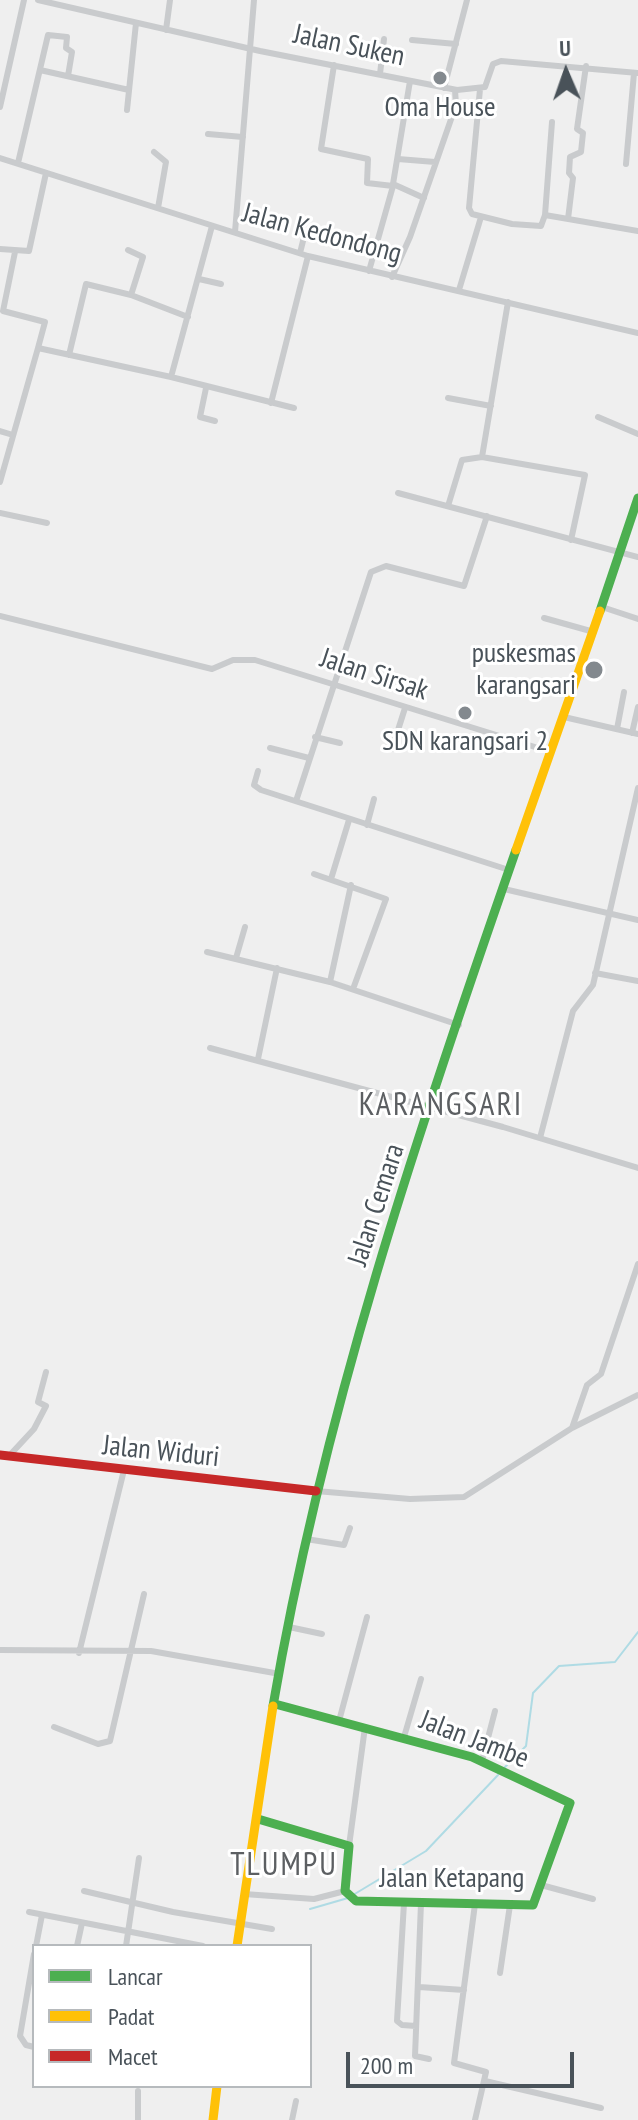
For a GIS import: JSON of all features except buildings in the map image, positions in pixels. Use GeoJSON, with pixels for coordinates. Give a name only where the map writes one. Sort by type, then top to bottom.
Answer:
{"type":"FeatureCollection","features":[{"type":"Feature","properties":{"kind":"main road","name":"Jalan Cemara"},"geometry":{"type":"LineString","coordinates":[[237,1944],[289,1627],[316,1491],[347,1374],[509,870],[638,498]]}},
{"type":"Feature","properties":{"kind":"main road","name":"Jalan Widuri"},"geometry":{"type":"LineString","coordinates":[[5,1456],[316,1491]]}},
{"type":"Feature","properties":{"kind":"main road","name":"Jalan Jambe"},"geometry":{"type":"LineString","coordinates":[[275,1704],[365,1726],[482,1761],[570,1803],[541,1885]]}},
{"type":"Feature","properties":{"kind":"main road","name":"Jalan Ketapang"},"geometry":{"type":"LineString","coordinates":[[258,1819],[349,1846],[347,1894],[404,1903],[533,1905],[541,1885]]}},
{"type":"Feature","properties":{"kind":"main road"},"geometry":{"type":"LineString","coordinates":[[213,2120],[217,2088]]}},
{"type":"Feature","properties":{"kind":"street"},"geometry":{"type":"LineString","coordinates":[[0,107],[24,0]]}},
{"type":"Feature","properties":{"kind":"street","name":"Jalan Suken"},"geometry":{"type":"LineString","coordinates":[[38,0],[444,88],[480,89]]}},
{"type":"Feature","properties":{"kind":"street"},"geometry":{"type":"LineString","coordinates":[[166,30],[170,0]]}},
{"type":"Feature","properties":{"kind":"street"},"geometry":{"type":"LineString","coordinates":[[235,232],[254,0]]}},
{"type":"Feature","properties":{"kind":"street"},"geometry":{"type":"LineString","coordinates":[[444,88],[467,0]]}},
{"type":"Feature","properties":{"kind":"street"},"geometry":{"type":"LineString","coordinates":[[127,110],[136,23]]}},
{"type":"Feature","properties":{"kind":"street"},"geometry":{"type":"LineString","coordinates":[[18,163],[48,35],[65,36],[66,48],[72,52],[68,76]]}},
{"type":"Feature","properties":{"kind":"street"},"geometry":{"type":"LineString","coordinates":[[380,74],[384,39]]}},
{"type":"Feature","properties":{"kind":"street"},"geometry":{"type":"LineString","coordinates":[[412,40],[456,44]]}},
{"type":"Feature","properties":{"kind":"street"},"geometry":{"type":"LineString","coordinates":[[552,122],[542,224],[536,227],[472,214],[469,208],[480,89],[487,84],[490,68],[498,61],[586,66],[636,73],[626,164]]}},
{"type":"Feature","properties":{"kind":"street"},"geometry":{"type":"LineString","coordinates":[[334,65],[321,149],[368,159],[367,183],[393,186],[424,198]]}},
{"type":"Feature","properties":{"kind":"street"},"geometry":{"type":"LineString","coordinates":[[568,219],[573,178],[569,173],[570,157],[581,154],[583,133],[577,129],[586,66]]}},
{"type":"Feature","properties":{"kind":"street"},"geometry":{"type":"LineString","coordinates":[[40,70],[129,90]]}},
{"type":"Feature","properties":{"kind":"street"},"geometry":{"type":"LineString","coordinates":[[369,271],[393,186],[410,81]]}},
{"type":"Feature","properties":{"kind":"street"},"geometry":{"type":"LineString","coordinates":[[395,278],[459,90]]}},
{"type":"Feature","properties":{"kind":"street"},"geometry":{"type":"LineString","coordinates":[[208,134],[243,137]]}},
{"type":"Feature","properties":{"kind":"street"},"geometry":{"type":"LineString","coordinates":[[154,152],[166,162],[158,208]]}},
{"type":"Feature","properties":{"kind":"street","name":"Jalan Kedondong"},"geometry":{"type":"LineString","coordinates":[[0,158],[308,256],[638,333]]}},
{"type":"Feature","properties":{"kind":"street"},"geometry":{"type":"LineString","coordinates":[[398,159],[435,162]]}},
{"type":"Feature","properties":{"kind":"street"},"geometry":{"type":"LineString","coordinates":[[0,249],[29,251],[46,173]]}},
{"type":"Feature","properties":{"kind":"street"},"geometry":{"type":"LineString","coordinates":[[545,215],[638,231]]}},
{"type":"Feature","properties":{"kind":"street"},"geometry":{"type":"LineString","coordinates":[[459,290],[481,217]]}},
{"type":"Feature","properties":{"kind":"street"},"geometry":{"type":"LineString","coordinates":[[171,377],[212,226]]}},
{"type":"Feature","properties":{"kind":"street"},"geometry":{"type":"LineString","coordinates":[[300,253],[305,233]]}},
{"type":"Feature","properties":{"kind":"street"},"geometry":{"type":"LineString","coordinates":[[128,250],[143,257],[131,295]]}},
{"type":"Feature","properties":{"kind":"street"},"geometry":{"type":"LineString","coordinates":[[0,482],[45,322],[3,311],[15,252]]}},
{"type":"Feature","properties":{"kind":"street"},"geometry":{"type":"LineString","coordinates":[[271,403],[308,256]]}},
{"type":"Feature","properties":{"kind":"street"},"geometry":{"type":"LineString","coordinates":[[199,279],[221,284]]}},
{"type":"Feature","properties":{"kind":"street"},"geometry":{"type":"LineString","coordinates":[[69,355],[86,284],[131,295],[188,317]]}},
{"type":"Feature","properties":{"kind":"street"},"geometry":{"type":"LineString","coordinates":[[482,457],[508,302]]}},
{"type":"Feature","properties":{"kind":"street"},"geometry":{"type":"LineString","coordinates":[[38,348],[294,408]]}},
{"type":"Feature","properties":{"kind":"street"},"geometry":{"type":"LineString","coordinates":[[206,388],[200,417],[215,421]]}},
{"type":"Feature","properties":{"kind":"street"},"geometry":{"type":"LineString","coordinates":[[448,398],[491,406]]}},
{"type":"Feature","properties":{"kind":"street"},"geometry":{"type":"LineString","coordinates":[[598,417],[638,434]]}},
{"type":"Feature","properties":{"kind":"street"},"geometry":{"type":"LineString","coordinates":[[0,431],[13,435]]}},
{"type":"Feature","properties":{"kind":"street"},"geometry":{"type":"LineString","coordinates":[[448,506],[462,460],[482,457],[585,475],[571,540]]}},
{"type":"Feature","properties":{"kind":"street"},"geometry":{"type":"LineString","coordinates":[[398,493],[638,557]]}},
{"type":"Feature","properties":{"kind":"street"},"geometry":{"type":"LineString","coordinates":[[0,513],[47,523]]}},
{"type":"Feature","properties":{"kind":"street"},"geometry":{"type":"LineString","coordinates":[[296,801],[371,572],[386,566],[461,587],[466,585],[487,516]]}},
{"type":"Feature","properties":{"kind":"street"},"geometry":{"type":"LineString","coordinates":[[602,607],[638,619]]}},
{"type":"Feature","properties":{"kind":"street","name":"Jalan Sirsak"},"geometry":{"type":"LineString","coordinates":[[0,616],[212,669],[240,659],[276,666],[551,752]]}},
{"type":"Feature","properties":{"kind":"street"},"geometry":{"type":"LineString","coordinates":[[544,618],[594,632]]}},
{"type":"Feature","properties":{"kind":"street"},"geometry":{"type":"LineString","coordinates":[[617,729],[624,692]]}},
{"type":"Feature","properties":{"kind":"street"},"geometry":{"type":"LineString","coordinates":[[564,717],[635,733],[638,707]]}},
{"type":"Feature","properties":{"kind":"street"},"geometry":{"type":"LineString","coordinates":[[392,749],[405,708]]}},
{"type":"Feature","properties":{"kind":"street"},"geometry":{"type":"LineString","coordinates":[[315,737],[340,743]]}},
{"type":"Feature","properties":{"kind":"street"},"geometry":{"type":"LineString","coordinates":[[270,748],[309,758]]}},
{"type":"Feature","properties":{"kind":"street"},"geometry":{"type":"LineString","coordinates":[[258,771],[256,788],[509,870]]}},
{"type":"Feature","properties":{"kind":"street"},"geometry":{"type":"LineString","coordinates":[[540,1138],[573,1011],[592,987],[638,788]]}},
{"type":"Feature","properties":{"kind":"street"},"geometry":{"type":"LineString","coordinates":[[367,825],[374,799]]}},
{"type":"Feature","properties":{"kind":"street"},"geometry":{"type":"LineString","coordinates":[[331,879],[349,820]]}},
{"type":"Feature","properties":{"kind":"street"},"geometry":{"type":"LineString","coordinates":[[314,874],[383,895],[386,901],[353,989]]}},
{"type":"Feature","properties":{"kind":"street"},"geometry":{"type":"LineString","coordinates":[[330,982],[351,885]]}},
{"type":"Feature","properties":{"kind":"street"},"geometry":{"type":"LineString","coordinates":[[504,889],[638,920]]}},
{"type":"Feature","properties":{"kind":"street"},"geometry":{"type":"LineString","coordinates":[[236,958],[245,927]]}},
{"type":"Feature","properties":{"kind":"street"},"geometry":{"type":"LineString","coordinates":[[207,952],[330,982],[459,1025]]}},
{"type":"Feature","properties":{"kind":"street"},"geometry":{"type":"LineString","coordinates":[[258,1059],[277,968]]}},
{"type":"Feature","properties":{"kind":"street"},"geometry":{"type":"LineString","coordinates":[[595,973],[638,981]]}},
{"type":"Feature","properties":{"kind":"street"},"geometry":{"type":"LineString","coordinates":[[210,1048],[540,1138],[638,1168]]}},
{"type":"Feature","properties":{"kind":"street"},"geometry":{"type":"LineString","coordinates":[[572,1428],[587,1385],[601,1374],[638,1264]]}},
{"type":"Feature","properties":{"kind":"street"},"geometry":{"type":"LineString","coordinates":[[5,1456],[34,1429],[46,1406],[38,1402],[46,1372]]}},
{"type":"Feature","properties":{"kind":"street"},"geometry":{"type":"LineString","coordinates":[[316,1491],[410,1499],[464,1497],[572,1428],[638,1395]]}},
{"type":"Feature","properties":{"kind":"street"},"geometry":{"type":"LineString","coordinates":[[79,1653],[124,1470]]}},
{"type":"Feature","properties":{"kind":"street"},"geometry":{"type":"LineString","coordinates":[[306,1539],[344,1545],[350,1528]]}},
{"type":"Feature","properties":{"kind":"street"},"geometry":{"type":"LineString","coordinates":[[54,1727],[98,1744],[110,1741],[144,1594]]}},
{"type":"Feature","properties":{"kind":"street"},"geometry":{"type":"LineString","coordinates":[[339,1721],[367,1617]]}},
{"type":"Feature","properties":{"kind":"street"},"geometry":{"type":"LineString","coordinates":[[289,1627],[322,1634]]}},
{"type":"Feature","properties":{"kind":"street"},"geometry":{"type":"LineString","coordinates":[[0,1650],[179,1654],[280,1674]]}},
{"type":"Feature","properties":{"kind":"street"},"geometry":{"type":"LineString","coordinates":[[404,1737],[421,1679]]}},
{"type":"Feature","properties":{"kind":"street"},"geometry":{"type":"LineString","coordinates":[[482,1761],[495,1711]]}},
{"type":"Feature","properties":{"kind":"street"},"geometry":{"type":"LineString","coordinates":[[349,1846],[365,1726]]}},
{"type":"Feature","properties":{"kind":"street"},"geometry":{"type":"LineString","coordinates":[[126,1944],[139,1858]]}},
{"type":"Feature","properties":{"kind":"street"},"geometry":{"type":"LineString","coordinates":[[541,1885],[593,1899]]}},
{"type":"Feature","properties":{"kind":"street"},"geometry":{"type":"LineString","coordinates":[[84,1891],[240,1925],[272,1929]]}},
{"type":"Feature","properties":{"kind":"street"},"geometry":{"type":"LineString","coordinates":[[244,1894],[314,1899],[347,1894]]}},
{"type":"Feature","properties":{"kind":"street"},"geometry":{"type":"LineString","coordinates":[[404,1903],[397,2021],[402,2025],[416,2026]]}},
{"type":"Feature","properties":{"kind":"street"},"geometry":{"type":"LineString","coordinates":[[421,1903],[415,2056],[429,2059]]}},
{"type":"Feature","properties":{"kind":"street"},"geometry":{"type":"LineString","coordinates":[[475,1904],[454,2063],[485,2071],[475,2120]]}},
{"type":"Feature","properties":{"kind":"street"},"geometry":{"type":"LineString","coordinates":[[500,1973],[510,1905]]}},
{"type":"Feature","properties":{"kind":"street"},"geometry":{"type":"LineString","coordinates":[[29,1912],[193,1944]]}},
{"type":"Feature","properties":{"kind":"street"},"geometry":{"type":"LineString","coordinates":[[36,1944],[42,1915]]}},
{"type":"Feature","properties":{"kind":"street"},"geometry":{"type":"LineString","coordinates":[[77,1944],[82,1923]]}},
{"type":"Feature","properties":{"kind":"street"},"geometry":{"type":"LineString","coordinates":[[32,1966],[20,2036],[26,2045],[32,2046]]}},
{"type":"Feature","properties":{"kind":"street"},"geometry":{"type":"LineString","coordinates":[[419,1987],[464,1990]]}},
{"type":"Feature","properties":{"kind":"street"},"geometry":{"type":"LineString","coordinates":[[485,2081],[601,2108]]}},
{"type":"Feature","properties":{"kind":"street"},"geometry":{"type":"LineString","coordinates":[[138,2091],[138,2120]]}},
{"type":"Feature","properties":{"kind":"street"},"geometry":{"type":"LineString","coordinates":[[292,2120],[296,2101]]}},
{"type":"Feature","properties":{"kind":"waterway"},"geometry":{"type":"LineString","coordinates":[[505,1767],[526,1746],[533,1693],[559,1666],[615,1662],[638,1632]]}},
{"type":"Feature","properties":{"kind":"waterway"},"geometry":{"type":"LineString","coordinates":[[353,1895],[426,1851],[498,1775]]}},
{"type":"Feature","properties":{"kind":"waterway"},"geometry":{"type":"LineString","coordinates":[[310,1909],[348,1898]]}},
{"type":"Feature","properties":{"kind":"traffic: fast"},"geometry":{"type":"LineString","coordinates":[[600,611],[638,498]]}},
{"type":"Feature","properties":{"kind":"traffic: fast"},"geometry":{"type":"LineString","coordinates":[[273,1706],[318,1488],[376,1274],[516,850]]}},
{"type":"Feature","properties":{"kind":"traffic: fast"},"geometry":{"type":"LineString","coordinates":[[258,1819],[349,1846],[345,1891],[356,1901],[533,1905],[570,1803],[472,1757],[275,1704]]}},
{"type":"Feature","properties":{"kind":"traffic: slow"},"geometry":{"type":"LineString","coordinates":[[516,850],[600,611]]}},
{"type":"Feature","properties":{"kind":"traffic: slow"},"geometry":{"type":"LineString","coordinates":[[237,1944],[273,1706]]}},
{"type":"Feature","properties":{"kind":"traffic: slow"},"geometry":{"type":"LineString","coordinates":[[213,2120],[217,2088]]}},
{"type":"Feature","properties":{"kind":"traffic: jam"},"geometry":{"type":"LineString","coordinates":[[0,1455],[316,1491]]}},
{"type":"Feature","properties":{"kind":"place","name":"Oma House"},"geometry":{"type":"Point","coordinates":[440,78]}},
{"type":"Feature","properties":{"kind":"place","name":"puskesmas karangsari"},"geometry":{"type":"Point","coordinates":[594,670]}},
{"type":"Feature","properties":{"kind":"place","name":"SDN karangsari 2"},"geometry":{"type":"Point","coordinates":[465,713]}},
{"type":"Feature","properties":{"kind":"district","name":"KARANGSARI"},"geometry":{"type":"Point","coordinates":[441,1106]}},
{"type":"Feature","properties":{"kind":"district","name":"TLUMPU"},"geometry":{"type":"Point","coordinates":[284,1866]}}]}
